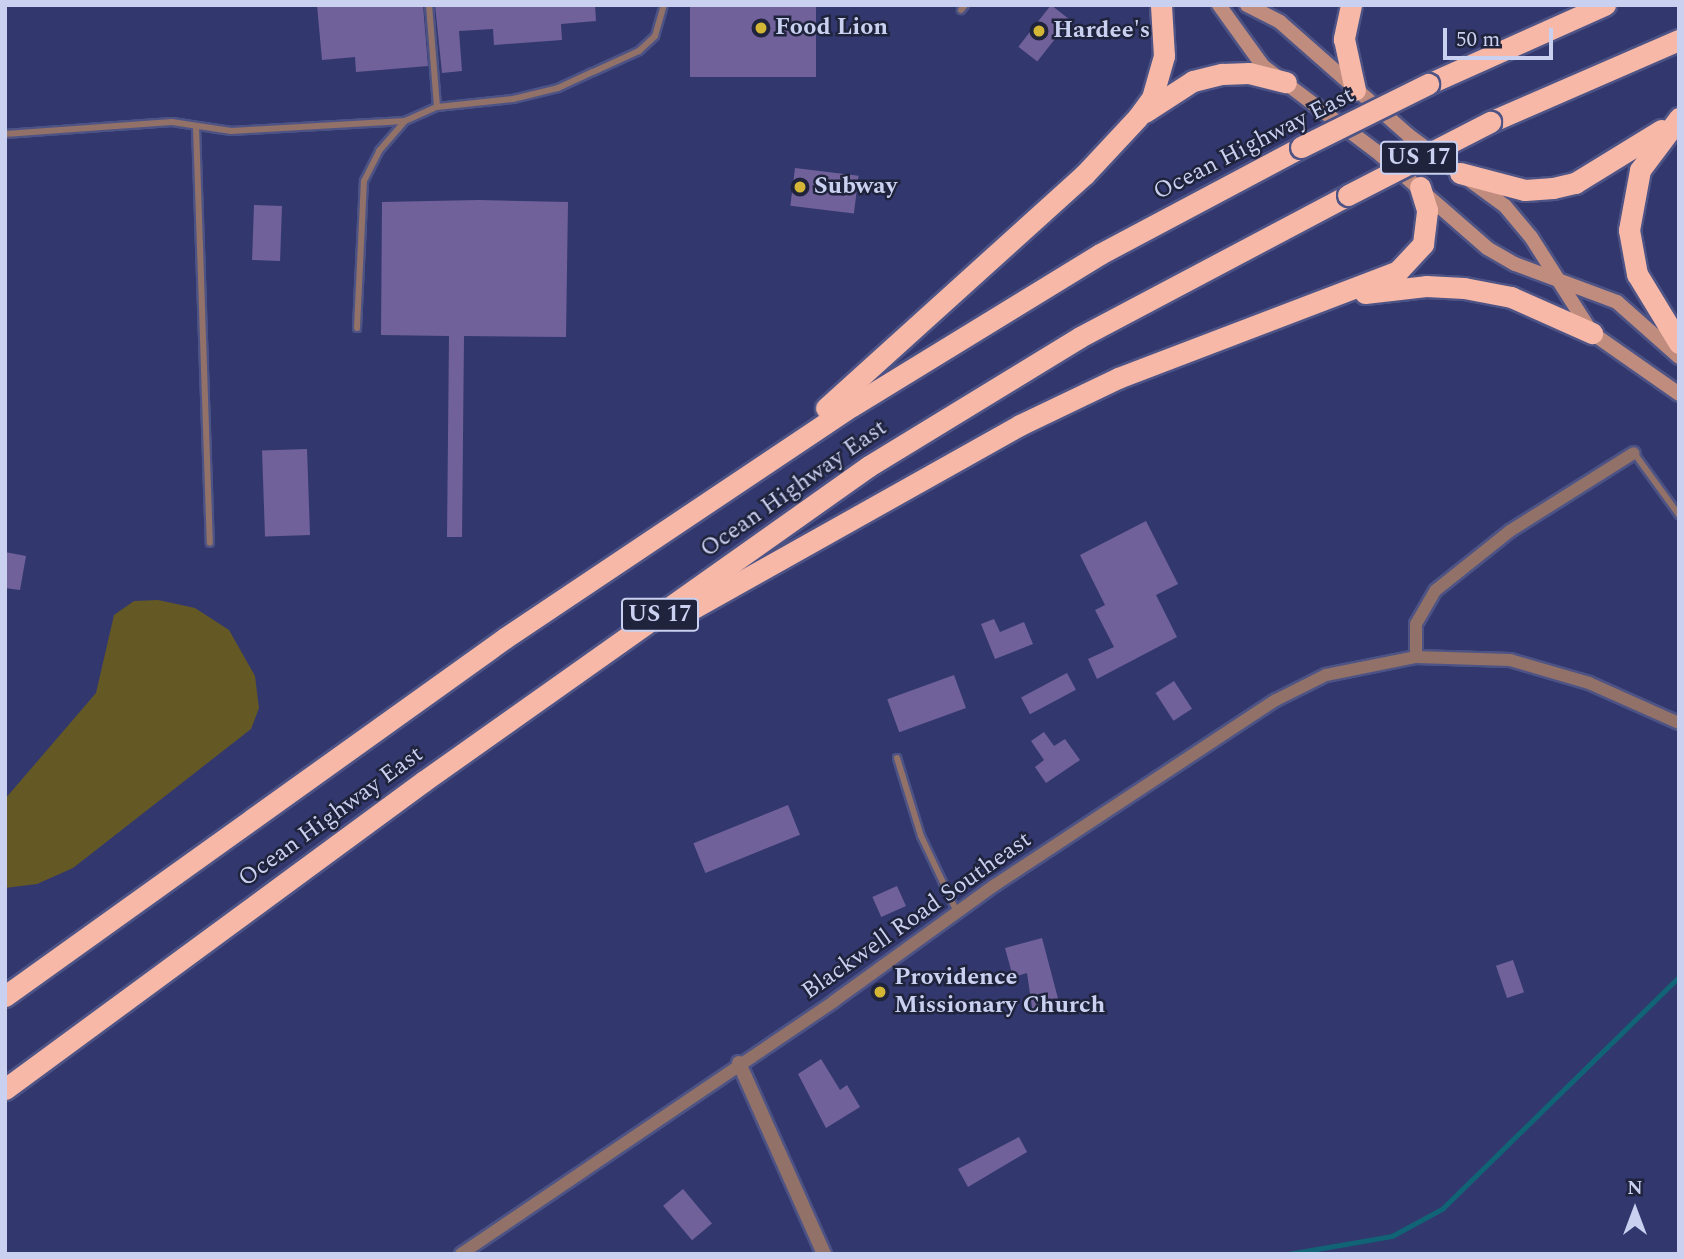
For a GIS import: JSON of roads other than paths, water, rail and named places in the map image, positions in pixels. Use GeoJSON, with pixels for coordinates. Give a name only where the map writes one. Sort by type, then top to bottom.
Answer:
{"type":"FeatureCollection","features":[{"type":"Feature","properties":{"kind":"highway"},"geometry":{"type":"LineString","coordinates":[[677,522],[846,393],[1084,175],[1138,117],[1152,97],[1164,56],[1161,5]]}},
{"type":"Feature","properties":{"kind":"highway"},"geometry":{"type":"LineString","coordinates":[[1351,5],[1344,39],[1355,90]]}},
{"type":"Feature","properties":{"kind":"highway","name":"Ocean Highway East"},"geometry":{"type":"LineString","coordinates":[[5,996],[505,638],[970,330],[1100,254],[1301,147],[1428,84],[1605,5]]}},
{"type":"Feature","properties":{"kind":"highway","name":"Ocean Highway East"},"geometry":{"type":"LineString","coordinates":[[5,1089],[424,780],[583,671],[869,466],[1080,337],[1348,195],[1490,122],[1679,40]]}},
{"type":"Feature","properties":{"kind":"highway"},"geometry":{"type":"LineString","coordinates":[[1138,117],[1193,81],[1222,74],[1249,72],[1286,82]]}},
{"type":"Feature","properties":{"kind":"highway"},"geometry":{"type":"LineString","coordinates":[[1461,173],[1525,190],[1575,183],[1674,121]]}},
{"type":"Feature","properties":{"kind":"highway"},"geometry":{"type":"LineString","coordinates":[[1674,121],[1640,170],[1629,230],[1637,274],[1679,343]]}},
{"type":"Feature","properties":{"kind":"highway"},"geometry":{"type":"LineString","coordinates":[[583,671],[1020,425],[1118,378],[1335,298],[1398,271],[1414,259],[1427,229],[1420,187]]}},
{"type":"Feature","properties":{"kind":"highway"},"geometry":{"type":"LineString","coordinates":[[1335,298],[1396,288],[1464,288],[1511,297],[1592,333]]}},
{"type":"Feature","properties":{"kind":"main road"},"geometry":{"type":"LineString","coordinates":[[1219,5],[1250,53],[1420,187],[1497,255],[1617,302],[1679,357]]}},
{"type":"Feature","properties":{"kind":"main road"},"geometry":{"type":"LineString","coordinates":[[1247,5],[1280,22],[1355,90],[1520,222],[1592,333],[1679,394]]}},
{"type":"Feature","properties":{"kind":"street"},"geometry":{"type":"LineString","coordinates":[[1416,657],[1416,624],[1436,590],[1510,531],[1634,453]]}},
{"type":"Feature","properties":{"kind":"street","name":"Blackwell Road Southeast"},"geometry":{"type":"LineString","coordinates":[[461,1254],[957,912],[1299,687],[1325,675],[1416,657],[1473,655],[1547,669],[1679,723]]}},
{"type":"Feature","properties":{"kind":"street"},"geometry":{"type":"LineString","coordinates":[[739,1063],[824,1254]]}},
{"type":"Feature","properties":{"kind":"lane"},"geometry":{"type":"LineString","coordinates":[[429,5],[437,107]]}},
{"type":"Feature","properties":{"kind":"lane"},"geometry":{"type":"LineString","coordinates":[[5,134],[172,122],[231,131],[405,121],[437,107],[513,99],[558,88],[639,51],[655,36],[664,5]]}},
{"type":"Feature","properties":{"kind":"lane"},"geometry":{"type":"LineString","coordinates":[[357,328],[363,181],[379,151],[405,121]]}},
{"type":"Feature","properties":{"kind":"lane"},"geometry":{"type":"LineString","coordinates":[[196,127],[210,543]]}},
{"type":"Feature","properties":{"kind":"lane"},"geometry":{"type":"LineString","coordinates":[[1634,453],[1679,515]]}},
{"type":"Feature","properties":{"kind":"lane"},"geometry":{"type":"LineString","coordinates":[[897,758],[921,836],[957,912]]}},
{"type":"Feature","properties":{"kind":"waterway"},"geometry":{"type":"LineString","coordinates":[[1288,1254],[1392,1236],[1442,1209],[1679,977]]}},
{"type":"Feature","properties":{"kind":"place","name":"Food Lion"},"geometry":{"type":"Point","coordinates":[761,28]}},
{"type":"Feature","properties":{"kind":"place","name":"Hardee's"},"geometry":{"type":"Point","coordinates":[1039,31]}},
{"type":"Feature","properties":{"kind":"place","name":"Subway"},"geometry":{"type":"Point","coordinates":[800,187]}},
{"type":"Feature","properties":{"kind":"place","name":"Providence Missionary Church"},"geometry":{"type":"Point","coordinates":[880,992]}}]}
